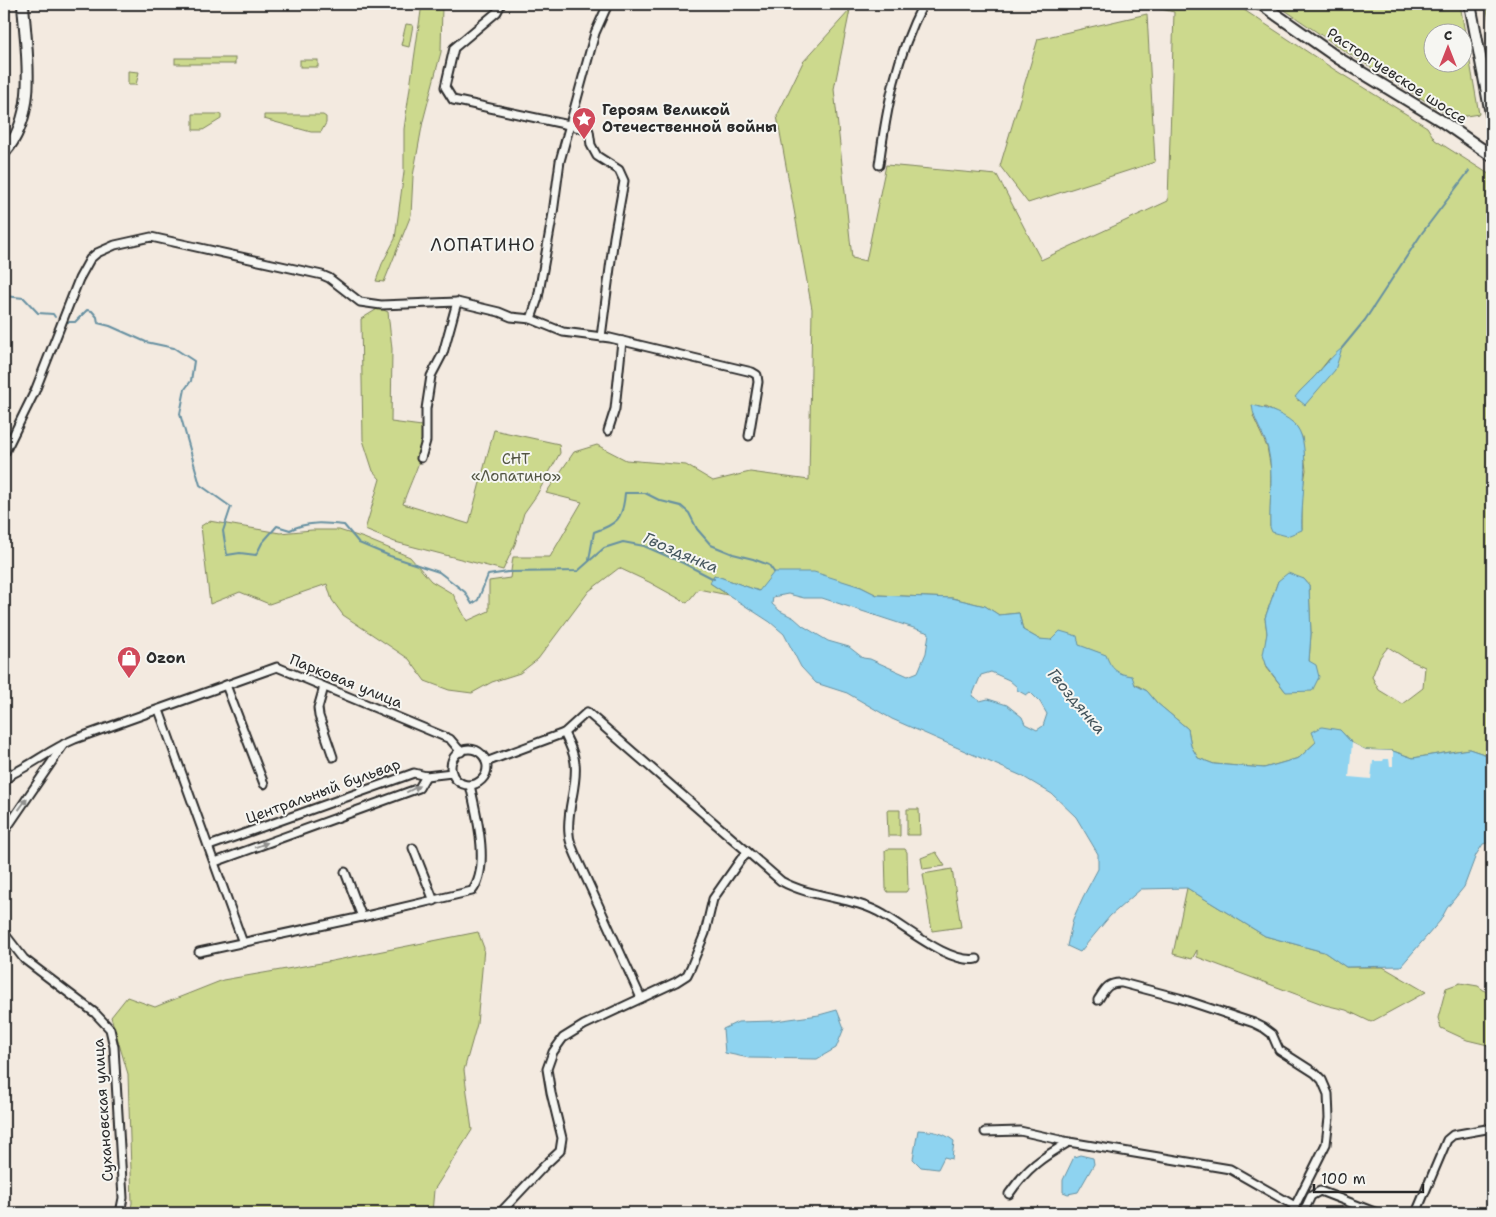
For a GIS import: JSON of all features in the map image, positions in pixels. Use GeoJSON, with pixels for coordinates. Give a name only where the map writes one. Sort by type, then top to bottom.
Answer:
{"type":"FeatureCollection","features":[{"type":"Feature","properties":{"kind":"main road"},"geometry":{"type":"LineString","coordinates":[[4,152],[13,142],[21,123],[27,100],[23,4]]}},
{"type":"Feature","properties":{"kind":"main road","name":"Расторгуевское шоссе"},"geometry":{"type":"LineString","coordinates":[[1261,4],[1338,58],[1440,120],[1492,156]]}},
{"type":"Feature","properties":{"kind":"main road"},"geometry":{"type":"LineString","coordinates":[[1470,4],[1492,119]]}},
{"type":"Feature","properties":{"kind":"street"},"geometry":{"type":"LineString","coordinates":[[501,4],[497,12],[454,48],[445,87],[453,100],[589,131],[591,145],[597,156],[619,170],[624,181],[614,237],[601,337]]}},
{"type":"Feature","properties":{"kind":"street"},"geometry":{"type":"LineString","coordinates":[[531,319],[538,298],[560,161],[595,33],[608,4]]}},
{"type":"Feature","properties":{"kind":"street"},"geometry":{"type":"LineString","coordinates":[[879,165],[892,81],[912,26],[923,4]]}},
{"type":"Feature","properties":{"kind":"street"},"geometry":{"type":"LineString","coordinates":[[4,454],[35,391],[66,310],[90,259],[97,253],[115,244],[151,237],[322,275],[365,304],[457,302],[499,312],[511,317],[531,319],[563,332],[601,337],[752,372],[757,375],[758,382],[749,436]]}},
{"type":"Feature","properties":{"kind":"street"},"geometry":{"type":"LineString","coordinates":[[421,458],[426,441],[426,409],[432,376],[443,352],[457,302]]}},
{"type":"Feature","properties":{"kind":"street"},"geometry":{"type":"LineString","coordinates":[[608,431],[615,408],[622,342]]}},
{"type":"Feature","properties":{"kind":"street","name":"Парковая улица"},"geometry":{"type":"LineString","coordinates":[[4,781],[12,774],[64,743],[278,668],[450,739],[461,752]]}},
{"type":"Feature","properties":{"kind":"street"},"geometry":{"type":"LineString","coordinates":[[226,685],[264,784]]}},
{"type":"Feature","properties":{"kind":"street"},"geometry":{"type":"LineString","coordinates":[[324,686],[318,708],[319,716],[333,757]]}},
{"type":"Feature","properties":{"kind":"street"},"geometry":{"type":"LineString","coordinates":[[158,710],[243,943]]}},
{"type":"Feature","properties":{"kind":"street"},"geometry":{"type":"LineString","coordinates":[[486,762],[564,733],[587,712],[781,881],[807,892],[867,907],[947,953],[970,961],[976,960]]}},
{"type":"Feature","properties":{"kind":"street"},"geometry":{"type":"LineString","coordinates":[[564,733],[571,747],[575,763],[569,836],[576,856],[641,998]]}},
{"type":"Feature","properties":{"kind":"street"},"geometry":{"type":"LineString","coordinates":[[4,832],[6,826],[64,743]]}},
{"type":"Feature","properties":{"kind":"street"},"geometry":{"type":"LineString","coordinates":[[472,750],[479,752],[486,762],[486,772],[478,783],[470,785],[458,782],[452,773],[451,765],[453,759],[461,752],[472,750]]}},
{"type":"Feature","properties":{"kind":"street"},"geometry":{"type":"LineString","coordinates":[[4,771],[12,774]]}},
{"type":"Feature","properties":{"kind":"street","name":"Центральный бульвар"},"geometry":{"type":"LineString","coordinates":[[209,846],[414,773],[426,776],[419,788],[215,862]]}},
{"type":"Feature","properties":{"kind":"street"},"geometry":{"type":"LineString","coordinates":[[426,776],[452,773]]}},
{"type":"Feature","properties":{"kind":"street"},"geometry":{"type":"LineString","coordinates":[[199,952],[472,891],[477,885],[483,850],[470,785]]}},
{"type":"Feature","properties":{"kind":"street"},"geometry":{"type":"LineString","coordinates":[[412,848],[434,901]]}},
{"type":"Feature","properties":{"kind":"street"},"geometry":{"type":"LineString","coordinates":[[500,1213],[560,1151],[562,1138],[550,1093],[547,1069],[553,1052],[563,1038],[584,1025],[687,975],[705,933],[713,899],[741,859],[748,853]]}},
{"type":"Feature","properties":{"kind":"street"},"geometry":{"type":"LineString","coordinates":[[344,872],[362,917]]}},
{"type":"Feature","properties":{"kind":"street","name":"Сухановская улица"},"geometry":{"type":"LineString","coordinates":[[4,933],[24,959],[85,1004],[110,1029],[114,1048],[123,1198],[120,1213]]}},
{"type":"Feature","properties":{"kind":"street"},"geometry":{"type":"LineString","coordinates":[[1098,1000],[1108,985],[1116,983],[1179,998],[1264,1028],[1272,1034],[1279,1050],[1315,1072],[1322,1080],[1328,1094],[1326,1144],[1292,1213]]}},
{"type":"Feature","properties":{"kind":"street"},"geometry":{"type":"LineString","coordinates":[[1416,1213],[1447,1140],[1453,1135],[1492,1128]]}},
{"type":"Feature","properties":{"kind":"street"},"geometry":{"type":"LineString","coordinates":[[985,1132],[1020,1131],[1069,1142],[1230,1170],[1247,1177],[1295,1206]]}},
{"type":"Feature","properties":{"kind":"street"},"geometry":{"type":"LineString","coordinates":[[1009,1194],[1027,1170],[1045,1156],[1069,1142]]}},
{"type":"Feature","properties":{"kind":"street"},"geometry":{"type":"LineString","coordinates":[[1303,1213],[1311,1196],[1320,1191],[1377,1213]]}},
{"type":"Feature","properties":{"kind":"green space"},"geometry":{"type":"Polygon","coordinates":[[[422,4],[442,4],[441,52],[423,121],[413,176],[411,215],[384,282],[376,281],[382,264],[395,239],[404,172],[404,129],[422,4]]]}},
{"type":"Feature","properties":{"kind":"green space"},"geometry":{"type":"Polygon","coordinates":[[[1139,4],[1235,4],[1335,70],[1427,127],[1435,140],[1492,176],[1492,765],[1487,755],[1469,749],[1413,758],[1393,751],[1366,750],[1352,743],[1340,730],[1316,742],[1299,758],[1264,768],[1214,764],[1198,758],[1191,746],[1188,729],[1157,703],[1147,691],[1110,667],[1105,655],[1078,645],[1039,639],[1023,630],[1019,613],[999,615],[985,606],[952,598],[877,595],[861,587],[840,581],[759,591],[714,575],[710,583],[728,595],[698,589],[687,603],[619,568],[589,591],[538,659],[520,673],[492,682],[472,693],[449,690],[425,681],[409,659],[343,615],[332,600],[327,584],[269,604],[240,592],[210,604],[201,526],[209,521],[280,533],[339,530],[364,538],[410,557],[431,581],[453,594],[467,621],[489,611],[489,581],[510,578],[513,557],[550,557],[582,502],[546,493],[574,452],[597,445],[626,460],[686,465],[713,481],[750,472],[809,480],[812,309],[777,116],[803,62],[850,10],[834,89],[852,258],[866,261],[886,165],[997,175],[1041,260],[1168,201],[1174,12],[1139,4]],[[1330,358],[1299,392],[1298,401],[1330,358]],[[1265,407],[1253,416],[1267,447],[1271,469],[1270,527],[1302,529],[1302,494],[1306,470],[1302,437],[1296,426],[1265,407]],[[1304,579],[1278,581],[1265,618],[1267,633],[1264,655],[1267,668],[1286,692],[1309,661],[1311,634],[1309,585],[1304,579]],[[1388,647],[1380,657],[1372,677],[1379,690],[1402,704],[1423,688],[1425,667],[1407,659],[1388,647]]]}},
{"type":"Feature","properties":{"kind":"green space"},"geometry":{"type":"Polygon","coordinates":[[[1276,4],[1460,4],[1463,22],[1424,22],[1424,72],[1472,72],[1479,114],[1453,118],[1343,50],[1276,4]]]}},
{"type":"Feature","properties":{"kind":"green space"},"geometry":{"type":"Polygon","coordinates":[[[1486,4],[1492,4],[1492,35],[1486,4]]]}},
{"type":"Feature","properties":{"kind":"green space"},"geometry":{"type":"Polygon","coordinates":[[[1147,14],[1155,162],[1028,203],[1000,166],[1038,39],[1147,14]]]}},
{"type":"Feature","properties":{"kind":"green space"},"geometry":{"type":"Polygon","coordinates":[[[406,24],[413,25],[409,47],[401,45],[406,24]]]}},
{"type":"Feature","properties":{"kind":"green space"},"geometry":{"type":"Polygon","coordinates":[[[175,58],[235,58],[235,64],[175,64],[175,58]]]}},
{"type":"Feature","properties":{"kind":"green space"},"geometry":{"type":"Polygon","coordinates":[[[300,60],[318,60],[318,67],[300,67],[300,60]]]}},
{"type":"Feature","properties":{"kind":"green space"},"geometry":{"type":"Polygon","coordinates":[[[128,71],[139,72],[136,85],[128,85],[128,71]]]}},
{"type":"Feature","properties":{"kind":"green space"},"geometry":{"type":"Polygon","coordinates":[[[193,114],[221,114],[221,119],[203,130],[193,130],[193,114]]]}},
{"type":"Feature","properties":{"kind":"green space"},"geometry":{"type":"Polygon","coordinates":[[[264,115],[323,115],[326,117],[326,123],[321,132],[311,132],[264,119],[264,115]]]}},
{"type":"Feature","properties":{"kind":"green space","name":"СНТ «Лопатино»"},"geometry":{"type":"Polygon","coordinates":[[[379,308],[388,312],[392,349],[391,422],[422,426],[423,445],[421,455],[403,504],[469,524],[494,430],[559,444],[560,453],[536,496],[524,513],[515,544],[503,570],[395,542],[365,530],[380,479],[373,471],[363,440],[361,319],[379,308]]]}},
{"type":"Feature","properties":{"kind":"green space"},"geometry":{"type":"Polygon","coordinates":[[[907,809],[919,809],[920,835],[907,835],[907,809]]]}},
{"type":"Feature","properties":{"kind":"green space"},"geometry":{"type":"Polygon","coordinates":[[[887,810],[900,810],[900,836],[888,836],[887,810]]]}},
{"type":"Feature","properties":{"kind":"green space"},"geometry":{"type":"Polygon","coordinates":[[[888,849],[905,849],[907,852],[908,889],[906,892],[888,892],[886,889],[885,851],[888,849]]]}},
{"type":"Feature","properties":{"kind":"green space"},"geometry":{"type":"Polygon","coordinates":[[[936,852],[945,866],[923,869],[921,858],[936,852]]]}},
{"type":"Feature","properties":{"kind":"green space"},"geometry":{"type":"Polygon","coordinates":[[[952,869],[961,927],[932,931],[923,874],[952,869]]]}},
{"type":"Feature","properties":{"kind":"green space"},"geometry":{"type":"Polygon","coordinates":[[[1187,888],[1265,936],[1324,952],[1346,967],[1383,967],[1426,992],[1371,1022],[1346,1010],[1325,1005],[1197,957],[1197,950],[1192,959],[1173,954],[1187,888]]]}},
{"type":"Feature","properties":{"kind":"green space"},"geometry":{"type":"Polygon","coordinates":[[[478,932],[484,948],[477,1024],[464,1070],[472,1130],[434,1190],[432,1213],[130,1213],[132,1203],[128,1074],[111,1017],[127,997],[155,1007],[223,980],[327,962],[478,932]]]}},
{"type":"Feature","properties":{"kind":"green space"},"geometry":{"type":"Polygon","coordinates":[[[1460,983],[1478,986],[1492,996],[1492,1046],[1467,1040],[1441,1028],[1438,1018],[1446,988],[1460,983]]]}},
{"type":"Feature","properties":{"kind":"water"},"geometry":{"type":"Polygon","coordinates":[[[1342,348],[1335,370],[1305,405],[1295,397],[1342,348]]]}},
{"type":"Feature","properties":{"kind":"water"},"geometry":{"type":"Polygon","coordinates":[[[1252,405],[1270,410],[1288,419],[1297,427],[1301,436],[1305,461],[1302,530],[1287,536],[1272,532],[1270,527],[1270,459],[1252,405]]]}},
{"type":"Feature","properties":{"kind":"water"},"geometry":{"type":"Polygon","coordinates":[[[774,572],[814,572],[861,587],[877,595],[952,598],[985,606],[999,615],[1019,613],[1023,630],[1039,639],[1051,640],[1060,631],[1077,636],[1079,645],[1106,655],[1115,670],[1132,676],[1135,685],[1147,691],[1157,703],[1188,729],[1191,746],[1198,758],[1214,764],[1264,768],[1299,758],[1316,742],[1312,732],[1322,727],[1340,730],[1352,743],[1366,750],[1393,751],[1413,758],[1469,749],[1487,755],[1492,765],[1492,839],[1490,842],[1483,844],[1476,855],[1464,887],[1447,908],[1440,921],[1401,966],[1346,967],[1324,952],[1265,936],[1187,888],[1141,889],[1110,916],[1080,952],[1067,946],[1073,919],[1098,869],[1098,854],[1076,817],[1052,794],[1022,776],[892,719],[847,693],[816,683],[801,667],[784,634],[770,622],[710,583],[714,575],[759,591],[774,572]],[[788,594],[773,597],[772,604],[828,641],[849,647],[863,658],[870,659],[908,676],[918,672],[926,653],[929,633],[822,598],[804,598],[788,594]],[[991,672],[981,675],[972,696],[980,701],[988,699],[1007,705],[1022,717],[1025,724],[1037,730],[1043,726],[1047,714],[1040,702],[1030,692],[1026,695],[1017,690],[1017,687],[1009,680],[991,672]]]}},
{"type":"Feature","properties":{"kind":"water"},"geometry":{"type":"Polygon","coordinates":[[[1288,573],[1304,579],[1309,585],[1311,634],[1309,661],[1316,665],[1319,677],[1312,691],[1286,692],[1267,667],[1263,655],[1267,633],[1265,618],[1278,581],[1288,573]]]}},
{"type":"Feature","properties":{"kind":"water"},"geometry":{"type":"Polygon","coordinates":[[[837,1010],[844,1028],[836,1048],[817,1059],[749,1058],[725,1053],[723,1029],[738,1022],[775,1021],[819,1015],[837,1010]]]}},
{"type":"Feature","properties":{"kind":"water"},"geometry":{"type":"Polygon","coordinates":[[[918,1130],[937,1132],[954,1141],[952,1159],[944,1157],[938,1169],[921,1167],[913,1159],[918,1130]]]}},
{"type":"Feature","properties":{"kind":"water"},"geometry":{"type":"Polygon","coordinates":[[[1080,1155],[1093,1158],[1094,1164],[1078,1192],[1068,1194],[1063,1192],[1063,1180],[1074,1157],[1080,1155]]]}},
{"type":"Feature","properties":{"kind":"pier"},"geometry":{"type":"Polygon","coordinates":[[[1352,743],[1366,750],[1393,751],[1393,766],[1390,766],[1389,759],[1373,761],[1371,779],[1349,777],[1352,743]]]}},
{"type":"Feature","properties":{"kind":"waterway"},"geometry":{"type":"LineString","coordinates":[[1342,348],[1365,320],[1422,233],[1469,171]]}},
{"type":"Feature","properties":{"kind":"waterway","name":"Гвоздянка"},"geometry":{"type":"LineString","coordinates":[[4,296],[24,298],[38,313],[53,314],[55,317]]}},
{"type":"Feature","properties":{"kind":"waterway","name":"Гвоздянка"},"geometry":{"type":"LineString","coordinates":[[68,322],[75,322],[87,310],[92,311],[97,317],[98,323],[110,326],[146,342],[174,348],[194,361],[191,381],[185,389],[180,414],[200,485],[231,507],[223,531],[227,555],[240,553],[256,555],[262,543],[277,526],[290,530],[310,524],[344,525],[359,543],[390,556],[439,572],[465,592],[472,604],[478,600],[488,575],[508,572],[578,571],[604,548],[623,542],[644,546],[714,579]]}},
{"type":"Feature","properties":{"kind":"waterway"},"geometry":{"type":"LineString","coordinates":[[589,560],[594,532],[608,526],[617,519],[623,509],[625,493],[645,493],[661,501],[681,506],[689,513],[697,529],[711,545],[769,565],[774,572]]}},
{"type":"Feature","properties":{"kind":"place","name":"Героям Великой Отечественной войны"},"geometry":{"type":"Point","coordinates":[584,140]}},
{"type":"Feature","properties":{"kind":"place","name":"Ozon"},"geometry":{"type":"Point","coordinates":[129,679]}},
{"type":"Feature","properties":{"kind":"district","name":"ЛОПАТИНО"},"geometry":{"type":"Point","coordinates":[483,245]}}]}
